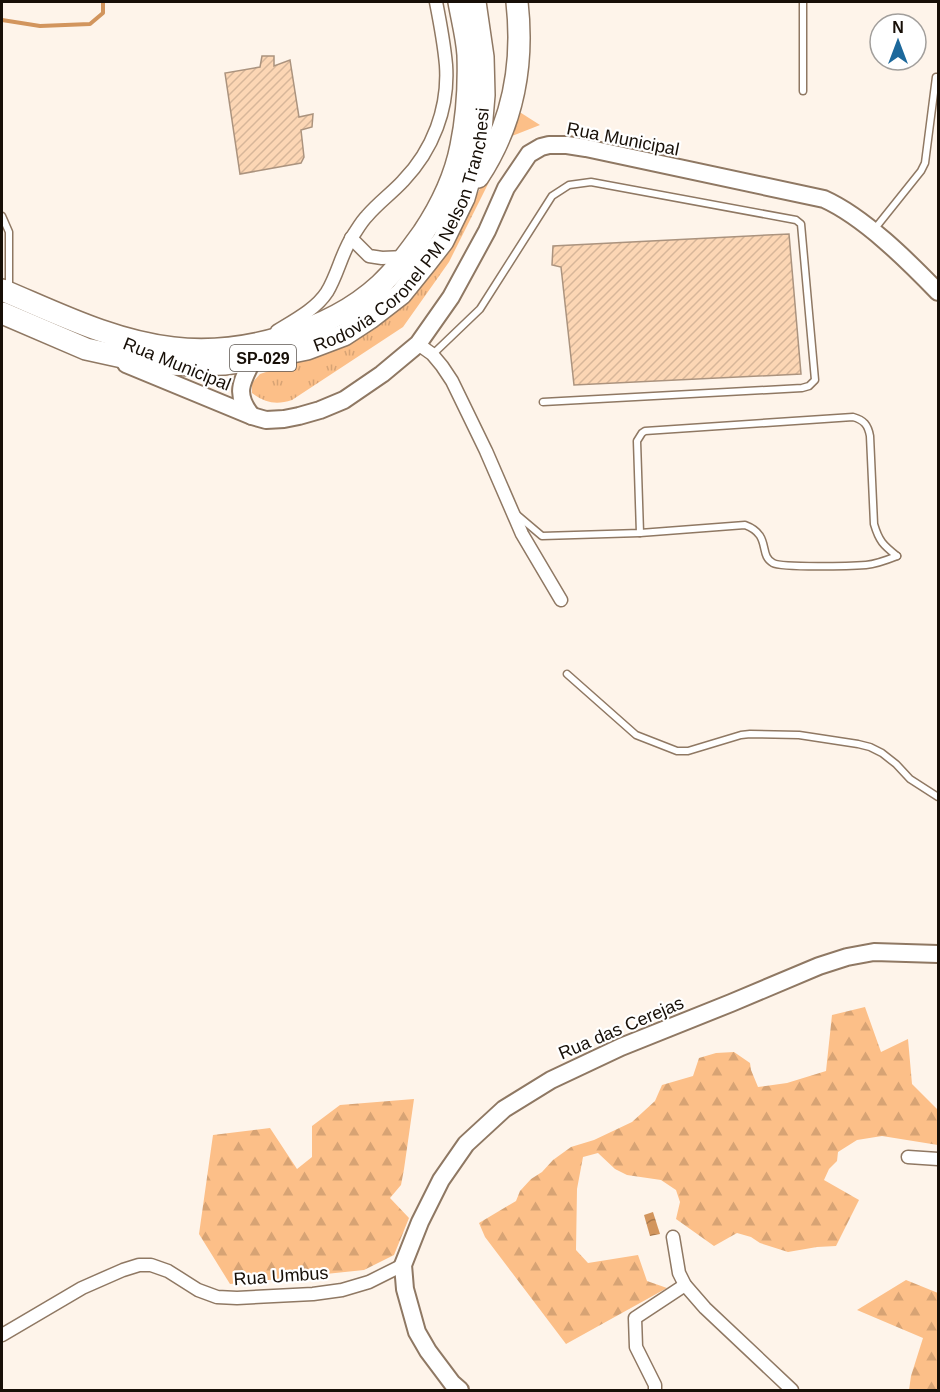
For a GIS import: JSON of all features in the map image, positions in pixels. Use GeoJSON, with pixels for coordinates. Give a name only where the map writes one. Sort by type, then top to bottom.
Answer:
{"type":"FeatureCollection","features":[{"type":"Feature","properties":{"kind":"highway","name":"Rodovia Coronel PM Nelson Tranchesi"},"geometry":{"type":"LineString","coordinates":[[2,313],[86,349],[136,360],[195,365],[224,364],[306,330],[348,309],[379,286],[406,257],[432,220],[452,178],[461,147],[467,112],[468,54],[459,2]]}},
{"type":"Feature","properties":{"kind":"highway","name":"Rodovia Coronel PM Nelson Tranchesi"},"geometry":{"type":"LineString","coordinates":[[5,291],[95,329],[138,342],[175,348],[254,353],[307,349],[344,335],[401,294],[443,241],[464,198],[480,142],[484,95],[483,57],[475,2]]}},
{"type":"Feature","properties":{"kind":"highway"},"geometry":{"type":"LineString","coordinates":[[464,198],[497,144],[504,129],[515,91],[518,42],[517,2]]}},
{"type":"Feature","properties":{"kind":"main road","name":"Rua Municipal"},"geometry":{"type":"LineString","coordinates":[[86,349],[266,420],[299,416],[344,400],[382,374],[418,344],[451,297],[487,231],[506,188],[524,160],[535,150],[549,145],[567,145],[824,199],[847,211],[873,231],[939,292]]}},
{"type":"Feature","properties":{"kind":"main road","name":"Rua Municipal"},"geometry":{"type":"LineString","coordinates":[[252,416],[244,406],[241,395],[242,380],[254,353]]}},
{"type":"Feature","properties":{"kind":"main road","name":"Rua das Cerejas"},"geometry":{"type":"LineString","coordinates":[[404,1265],[420,1222],[441,1180],[466,1144],[504,1109],[551,1080],[621,1047],[819,966],[847,957],[874,952],[939,954]]}},
{"type":"Feature","properties":{"kind":"main road"},"geometry":{"type":"LineString","coordinates":[[404,1265],[405,1289],[417,1332],[428,1351],[460,1390]]}},
{"type":"Feature","properties":{"kind":"street"},"geometry":{"type":"LineString","coordinates":[[254,353],[315,305],[326,292],[351,238],[367,216],[404,181],[420,162],[432,139],[445,101],[446,66],[436,2]]}},
{"type":"Feature","properties":{"kind":"street"},"geometry":{"type":"LineString","coordinates":[[351,238],[369,256],[406,257]]}},
{"type":"Feature","properties":{"kind":"street"},"geometry":{"type":"LineString","coordinates":[[418,344],[432,354],[452,381],[522,534],[561,600]]}},
{"type":"Feature","properties":{"kind":"street"},"geometry":{"type":"LineString","coordinates":[[908,1157],[939,1159]]}},
{"type":"Feature","properties":{"kind":"street"},"geometry":{"type":"LineString","coordinates":[[673,1237],[679,1273],[685,1285],[705,1308],[792,1390]]}},
{"type":"Feature","properties":{"kind":"street","name":"Rua Umbus"},"geometry":{"type":"LineString","coordinates":[[2,1335],[82,1288],[139,1265],[152,1265],[168,1271],[198,1290],[217,1298],[237,1298],[342,1290],[369,1282],[404,1265]]}},
{"type":"Feature","properties":{"kind":"street"},"geometry":{"type":"LineString","coordinates":[[655,1390],[636,1347],[635,1318],[685,1285]]}},
{"type":"Feature","properties":{"kind":"lane"},"geometry":{"type":"LineString","coordinates":[[803,2],[803,91]]}},
{"type":"Feature","properties":{"kind":"lane"},"geometry":{"type":"LineString","coordinates":[[873,231],[925,163],[936,77]]}},
{"type":"Feature","properties":{"kind":"lane"},"geometry":{"type":"LineString","coordinates":[[432,354],[480,309],[552,196],[570,185],[591,182],[796,220],[801,224],[815,380],[809,386],[543,402]]}},
{"type":"Feature","properties":{"kind":"lane"},"geometry":{"type":"LineString","coordinates":[[2,216],[9,232],[5,291]]}},
{"type":"Feature","properties":{"kind":"lane"},"geometry":{"type":"LineString","coordinates":[[511,510],[542,536],[640,533],[745,525],[754,528],[763,540],[766,556],[773,564],[791,566],[866,565],[883,562],[897,556],[887,549],[877,536],[874,524],[870,436],[866,423],[853,417],[642,432],[637,441],[640,533]]}},
{"type":"Feature","properties":{"kind":"lane"},"geometry":{"type":"LineString","coordinates":[[567,674],[636,735],[677,752],[750,734],[800,735],[858,744],[882,753],[910,779],[939,797]]}},
{"type":"Feature","properties":{"kind":"green space"},"geometry":{"type":"Polygon","coordinates":[[[518,111],[540,125],[512,136],[449,262],[403,327],[292,400],[271,402],[252,393],[252,383],[260,374],[332,350],[393,314],[440,259],[481,187],[518,111]]]}},
{"type":"Feature","properties":{"kind":"green space"},"geometry":{"type":"Polygon","coordinates":[[[865,1007],[881,1052],[908,1039],[912,1084],[938,1110],[938,1145],[882,1136],[857,1140],[838,1152],[837,1161],[829,1169],[824,1180],[859,1200],[836,1246],[788,1252],[737,1233],[714,1246],[676,1219],[680,1202],[676,1190],[661,1180],[627,1175],[615,1169],[598,1153],[583,1157],[577,1189],[576,1250],[588,1263],[638,1255],[647,1281],[667,1288],[566,1344],[485,1237],[479,1223],[516,1201],[520,1191],[531,1179],[571,1147],[594,1140],[632,1122],[655,1101],[662,1085],[693,1076],[699,1058],[716,1053],[734,1052],[750,1063],[758,1087],[787,1083],[826,1071],[832,1015],[865,1007]]]}},
{"type":"Feature","properties":{"kind":"green space"},"geometry":{"type":"Polygon","coordinates":[[[414,1099],[401,1185],[390,1198],[409,1218],[394,1255],[364,1270],[230,1284],[199,1234],[213,1135],[270,1128],[297,1169],[312,1157],[312,1126],[340,1105],[414,1099]]]}},
{"type":"Feature","properties":{"kind":"green space"},"geometry":{"type":"Polygon","coordinates":[[[906,1280],[938,1293],[938,1390],[909,1390],[923,1338],[857,1310],[906,1280]]]}},
{"type":"Feature","properties":{"kind":"water"},"geometry":{"type":"Polygon","coordinates":[[[653,1212],[660,1234],[650,1236],[644,1215],[653,1212]]]}},
{"type":"Feature","properties":{"kind":"building"},"geometry":{"type":"Polygon","coordinates":[[[262,56],[274,56],[274,66],[290,60],[299,117],[313,114],[312,127],[301,130],[304,157],[301,163],[240,174],[225,73],[260,67],[262,56]]]}},
{"type":"Feature","properties":{"kind":"building"},"geometry":{"type":"Polygon","coordinates":[[[789,234],[801,374],[574,385],[561,267],[552,265],[553,246],[789,234]]]}},
{"type":"Feature","properties":{"kind":"waterway"},"geometry":{"type":"LineString","coordinates":[[2,20],[40,26],[90,24],[103,13],[103,2]]}}]}
